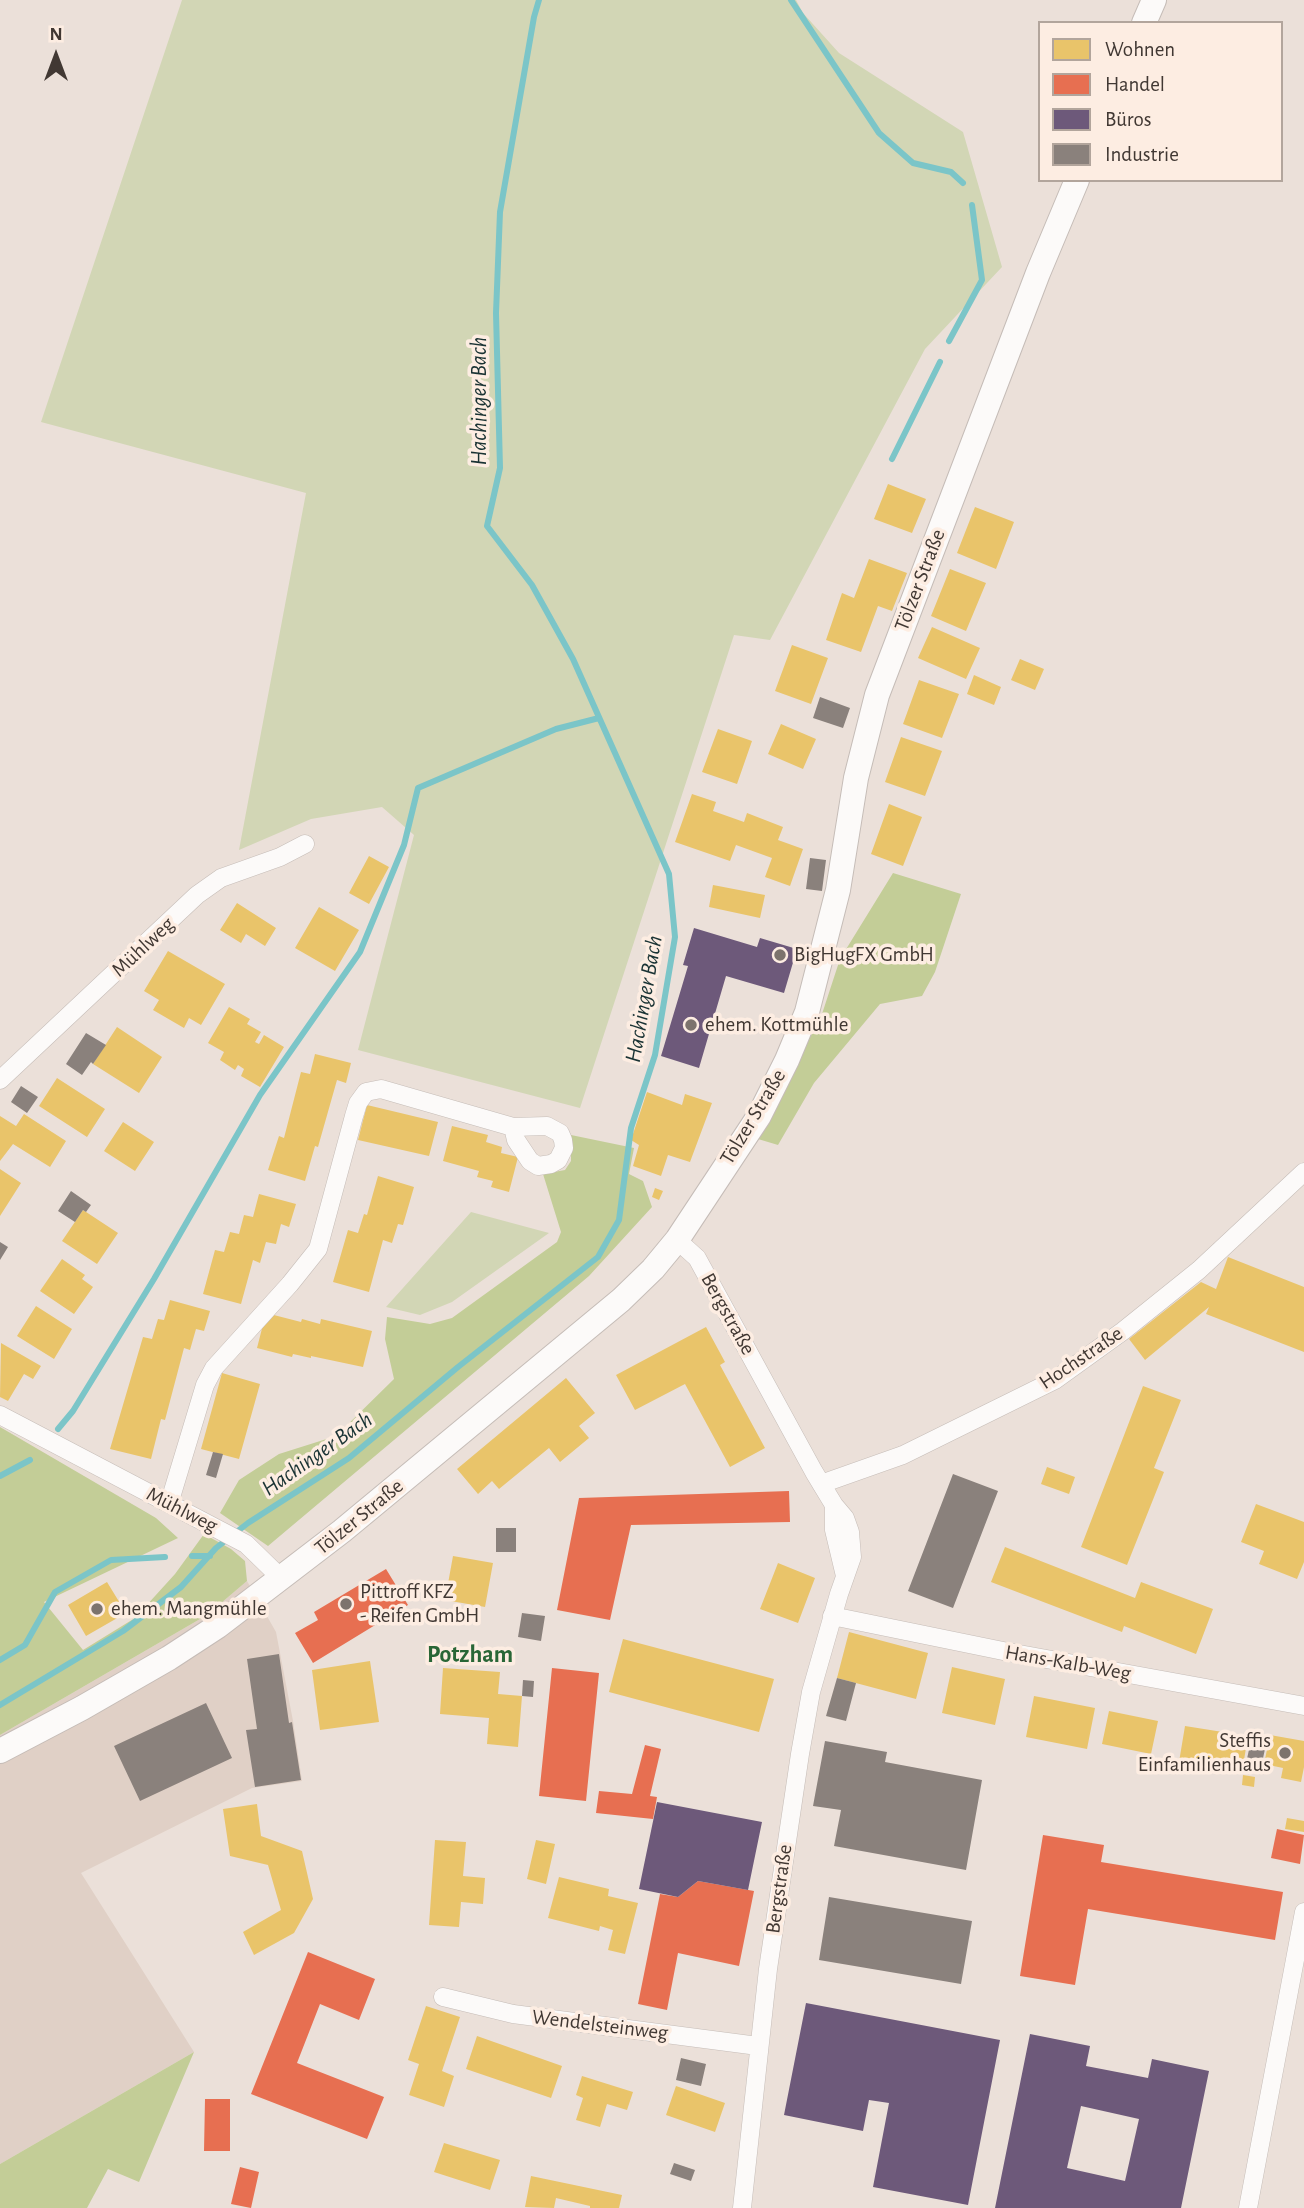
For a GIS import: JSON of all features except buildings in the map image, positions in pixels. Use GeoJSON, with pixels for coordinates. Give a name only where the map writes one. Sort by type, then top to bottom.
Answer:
{"type":"FeatureCollection","features":[{"type":"Feature","properties":{"kind":"main road"},"geometry":{"type":"LineString","coordinates":[[1145,21],[1154,0]]}},
{"type":"Feature","properties":{"kind":"main road","name":"Tölzer Straße"},"geometry":{"type":"LineString","coordinates":[[0,1751],[82,1708],[169,1658],[218,1626],[412,1475],[621,1300],[653,1269],[677,1240],[759,1116],[807,1012],[838,890],[858,766],[877,695],[1038,273],[1076,182]]}},
{"type":"Feature","properties":{"kind":"street","name":"Mühlweg"},"geometry":{"type":"LineString","coordinates":[[0,1080],[197,895],[221,878],[280,857],[305,844]]}},
{"type":"Feature","properties":{"kind":"street"},"geometry":{"type":"LineString","coordinates":[[169,1504],[205,1385],[214,1368],[318,1249],[354,1116],[358,1103],[366,1092],[381,1089],[513,1127]]}},
{"type":"Feature","properties":{"kind":"street","name":"Hochstraße"},"geometry":{"type":"LineString","coordinates":[[821,1485],[903,1455],[1055,1380],[1123,1331],[1199,1270],[1304,1172]]}},
{"type":"Feature","properties":{"kind":"street","name":"Bergstraße"},"geometry":{"type":"LineString","coordinates":[[677,1240],[697,1258],[821,1485],[845,1518],[850,1532],[852,1557],[811,1692],[800,1754],[758,2046],[742,2208]]}},
{"type":"Feature","properties":{"kind":"street","name":"Mühlweg"},"geometry":{"type":"LineString","coordinates":[[0,1415],[213,1525],[246,1545],[281,1578]]}},
{"type":"Feature","properties":{"kind":"street","name":"Hans-Kalb-Weg"},"geometry":{"type":"LineString","coordinates":[[832,1616],[1009,1652],[1304,1706]]}},
{"type":"Feature","properties":{"kind":"street"},"geometry":{"type":"LineString","coordinates":[[1248,2208],[1304,1912]]}},
{"type":"Feature","properties":{"kind":"street","name":"Wendelsteinweg"},"geometry":{"type":"LineString","coordinates":[[443,1997],[513,2014],[758,2046]]}},
{"type":"Feature","properties":{"kind":"shaded area"},"geometry":{"type":"Polygon","coordinates":[[[247,1581],[276,1632],[302,1781],[252,1788],[81,1873],[194,2052],[0,2164],[0,1735],[207,1615],[247,1581]]]}},
{"type":"Feature","properties":{"kind":"green space"},"geometry":{"type":"Polygon","coordinates":[[[182,0],[796,0],[803,13],[839,53],[963,132],[1002,267],[925,349],[770,640],[734,635],[580,1108],[358,1050],[414,835],[382,807],[311,819],[239,850],[306,493],[41,422],[182,0]]]}},
{"type":"Feature","properties":{"kind":"green space"},"geometry":{"type":"Polygon","coordinates":[[[893,873],[961,894],[935,972],[922,996],[880,1004],[814,1083],[778,1145],[758,1139],[822,1014],[840,959],[893,873]]]}},
{"type":"Feature","properties":{"kind":"green space"},"geometry":{"type":"Polygon","coordinates":[[[571,1135],[634,1148],[629,1174],[643,1181],[652,1207],[589,1276],[268,1546],[220,1513],[239,1480],[279,1454],[336,1436],[394,1379],[385,1339],[387,1317],[430,1324],[452,1318],[557,1242],[561,1232],[543,1174],[565,1170],[571,1161],[571,1135]]]}},
{"type":"Feature","properties":{"kind":"green space"},"geometry":{"type":"Polygon","coordinates":[[[471,1212],[549,1233],[452,1302],[420,1315],[386,1307],[471,1212]]]}},
{"type":"Feature","properties":{"kind":"green space"},"geometry":{"type":"Polygon","coordinates":[[[0,1427],[156,1518],[178,1538],[44,1602],[83,1650],[135,1618],[175,1574],[204,1534],[231,1549],[245,1561],[247,1581],[207,1615],[0,1735],[0,1427]]]}},
{"type":"Feature","properties":{"kind":"green space"},"geometry":{"type":"Polygon","coordinates":[[[194,2052],[139,2182],[108,2169],[87,2208],[0,2208],[0,2164],[194,2052]]]}},
{"type":"Feature","properties":{"kind":"waterway","name":"Hachinger Bach"},"geometry":{"type":"LineString","coordinates":[[0,1705],[123,1631],[181,1587],[216,1548],[248,1523],[349,1458],[458,1367],[598,1257],[619,1220],[631,1128],[655,1055],[675,937],[669,874],[573,659],[532,585],[487,526],[500,468],[496,313],[500,212],[539,0]]}},
{"type":"Feature","properties":{"kind":"waterway"},"geometry":{"type":"LineString","coordinates":[[791,0],[879,133],[913,163],[951,172],[963,183]]}},
{"type":"Feature","properties":{"kind":"waterway"},"geometry":{"type":"LineString","coordinates":[[949,341],[982,280],[972,205]]}},
{"type":"Feature","properties":{"kind":"waterway"},"geometry":{"type":"LineString","coordinates":[[892,459],[940,362]]}},
{"type":"Feature","properties":{"kind":"waterway"},"geometry":{"type":"LineString","coordinates":[[58,1429],[73,1411],[154,1279],[260,1095],[360,952],[404,845],[418,788],[556,729],[599,718]]}},
{"type":"Feature","properties":{"kind":"waterway"},"geometry":{"type":"LineString","coordinates":[[0,1476],[30,1460]]}},
{"type":"Feature","properties":{"kind":"waterway"},"geometry":{"type":"LineString","coordinates":[[192,1556],[210,1556]]}},
{"type":"Feature","properties":{"kind":"waterway"},"geometry":{"type":"LineString","coordinates":[[0,1660],[25,1645],[55,1592],[111,1560],[165,1557]]}},
{"type":"Feature","properties":{"kind":"place","name":"BigHugFX GmbH"},"geometry":{"type":"Point","coordinates":[780,955]}},
{"type":"Feature","properties":{"kind":"place","name":"ehem. Kottmühle"},"geometry":{"type":"Point","coordinates":[691,1025]}},
{"type":"Feature","properties":{"kind":"place","name":"Pittroff KFZ - Reifen GmbH"},"geometry":{"type":"Point","coordinates":[346,1604]}},
{"type":"Feature","properties":{"kind":"place","name":"ehem. Mangmühle"},"geometry":{"type":"Point","coordinates":[97,1609]}},
{"type":"Feature","properties":{"kind":"place","name":"Steffis Einfamilienhaus"},"geometry":{"type":"Point","coordinates":[1285,1753]}},
{"type":"Feature","properties":{"kind":"district","name":"Potzham"},"geometry":{"type":"Point","coordinates":[470,1655]}}]}
